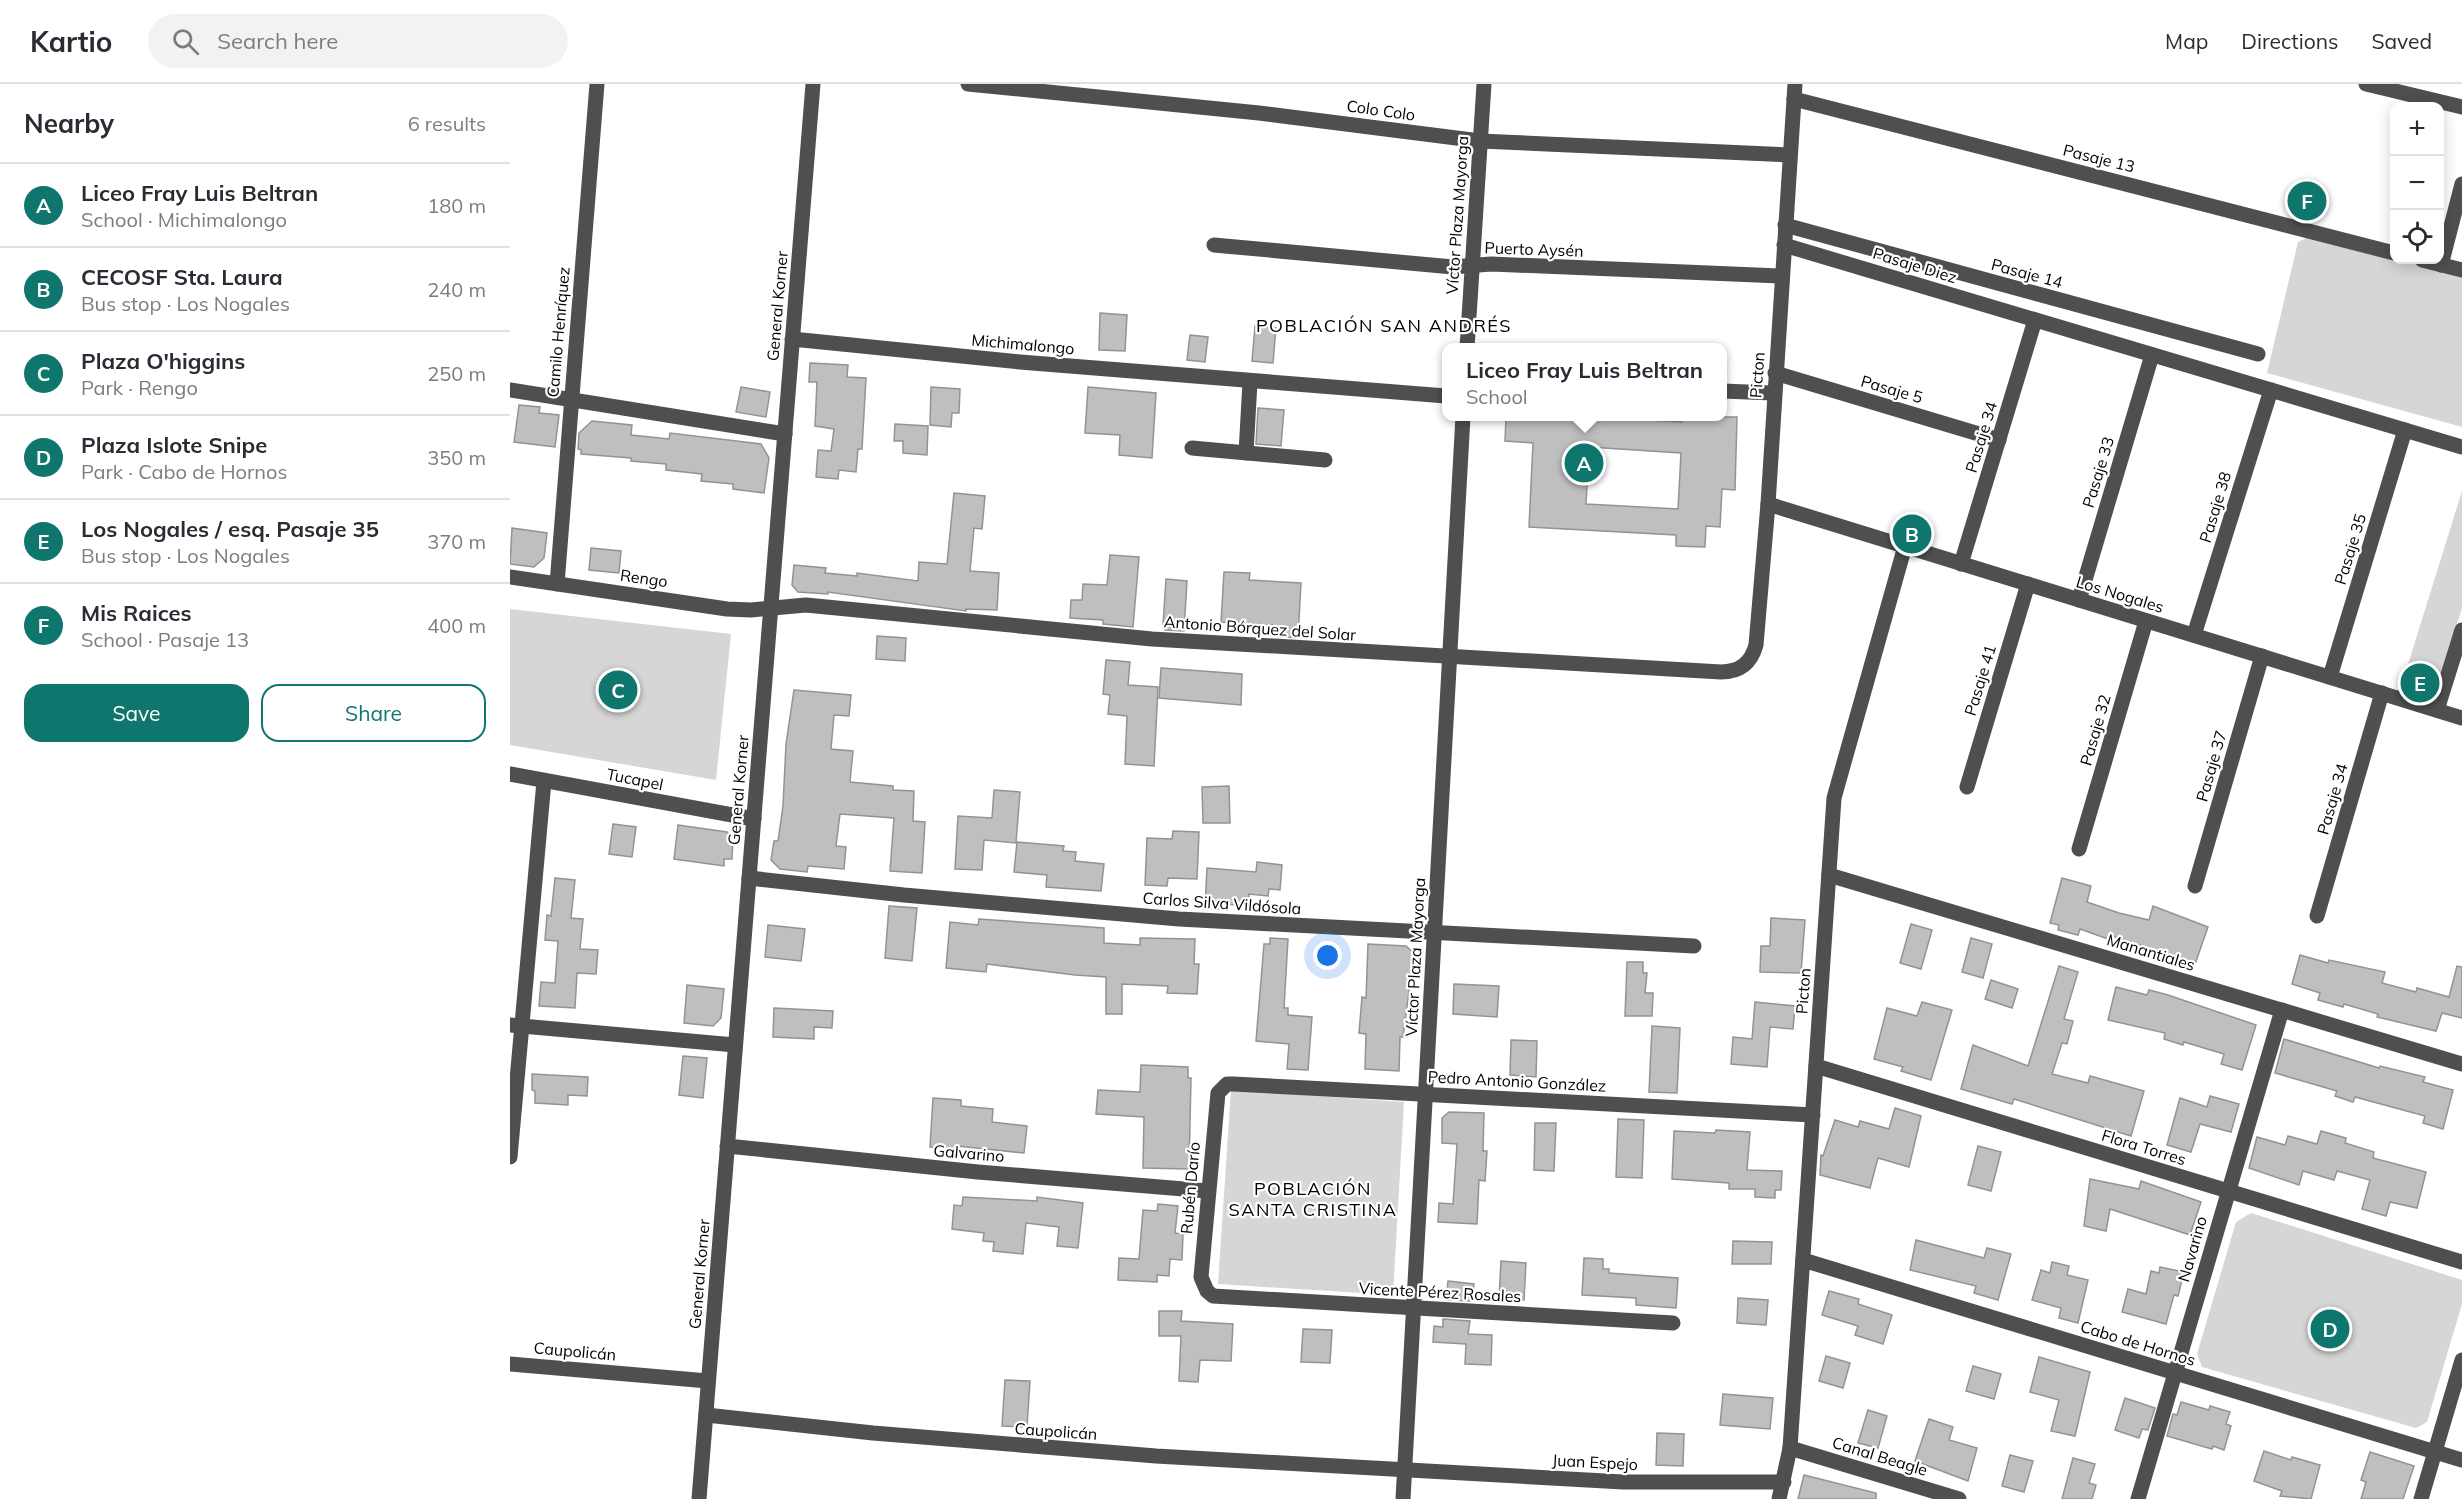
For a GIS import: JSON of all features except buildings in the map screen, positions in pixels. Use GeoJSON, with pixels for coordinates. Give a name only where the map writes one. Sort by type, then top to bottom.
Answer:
{"type":"FeatureCollection","features":[{"type":"Feature","properties":{"kind":"street","name":"Camilo Henríquez"},"geometry":{"type":"LineString","coordinates":[[557,584],[597,84]]}},
{"type":"Feature","properties":{"kind":"street","name":"General Korner"},"geometry":{"type":"LineString","coordinates":[[699,1499],[813,84]]}},
{"type":"Feature","properties":{"kind":"street","name":"Colo Colo"},"geometry":{"type":"LineString","coordinates":[[968,84],[1259,113],[1480,141],[1790,155]]}},
{"type":"Feature","properties":{"kind":"street","name":"Víctor Plaza Mayorga"},"geometry":{"type":"LineString","coordinates":[[1467,343],[1484,84]]}},
{"type":"Feature","properties":{"kind":"street"},"geometry":{"type":"LineString","coordinates":[[2366,84],[2462,107]]}},
{"type":"Feature","properties":{"kind":"street","name":"Picton"},"geometry":{"type":"LineString","coordinates":[[1744,666],[1756,645],[1768,504],[1773,393],[1795,92]]}},
{"type":"Feature","properties":{"kind":"street","name":"Pasaje 13"},"geometry":{"type":"LineString","coordinates":[[1795,92],[2390,252]]}},
{"type":"Feature","properties":{"kind":"street"},"geometry":{"type":"LineString","coordinates":[[2444,253],[2462,184]]}},
{"type":"Feature","properties":{"kind":"street","name":"Pasaje 14"},"geometry":{"type":"LineString","coordinates":[[1785,225],[2258,354]]}},
{"type":"Feature","properties":{"kind":"street","name":"Puerto Aysén"},"geometry":{"type":"LineString","coordinates":[[1214,245],[1453,267],[1471,265],[1782,276]]}},
{"type":"Feature","properties":{"kind":"street","name":"Pasaje Diez"},"geometry":{"type":"LineString","coordinates":[[1784,245],[2036,320]]}},
{"type":"Feature","properties":{"kind":"street"},"geometry":{"type":"LineString","coordinates":[[2441,264],[2462,270]]}},
{"type":"Feature","properties":{"kind":"street"},"geometry":{"type":"LineString","coordinates":[[2036,320],[2462,447]]}},
{"type":"Feature","properties":{"kind":"street","name":"Pasaje 34"},"geometry":{"type":"LineString","coordinates":[[1961,564],[2036,320]]}},
{"type":"Feature","properties":{"kind":"street","name":"Michimalongo"},"geometry":{"type":"LineString","coordinates":[[792,339],[1250,382],[1442,396]]}},
{"type":"Feature","properties":{"kind":"street","name":"Pasaje 33"},"geometry":{"type":"LineString","coordinates":[[2079,600],[2152,355]]}},
{"type":"Feature","properties":{"kind":"street","name":"Pasaje 5"},"geometry":{"type":"LineString","coordinates":[[1775,373],[1999,440]]}},
{"type":"Feature","properties":{"kind":"street"},"geometry":{"type":"LineString","coordinates":[[1246,453],[1250,382]]}},
{"type":"Feature","properties":{"kind":"street"},"geometry":{"type":"LineString","coordinates":[[510,390],[785,434]]}},
{"type":"Feature","properties":{"kind":"street","name":"Pasaje 38"},"geometry":{"type":"LineString","coordinates":[[2194,635],[2271,390]]}},
{"type":"Feature","properties":{"kind":"street"},"geometry":{"type":"LineString","coordinates":[[1727,391],[1773,393]]}},
{"type":"Feature","properties":{"kind":"street","name":"Víctor Plaza Mayorga"},"geometry":{"type":"LineString","coordinates":[[1403,1499],[1463,421]]}},
{"type":"Feature","properties":{"kind":"street","name":"Pasaje 35"},"geometry":{"type":"LineString","coordinates":[[2330,677],[2405,430]]}},
{"type":"Feature","properties":{"kind":"street"},"geometry":{"type":"LineString","coordinates":[[1192,448],[1325,460]]}},
{"type":"Feature","properties":{"kind":"street","name":"Los Nogales"},"geometry":{"type":"LineString","coordinates":[[1768,504],[2462,718]]}},
{"type":"Feature","properties":{"kind":"street","name":"Picton"},"geometry":{"type":"LineString","coordinates":[[1779,1499],[1790,1448],[1836,784],[1905,546]]}},
{"type":"Feature","properties":{"kind":"street","name":"Rengo"},"geometry":{"type":"LineString","coordinates":[[510,577],[727,609],[772,607]]}},
{"type":"Feature","properties":{"kind":"street","name":"Pasaje 41"},"geometry":{"type":"LineString","coordinates":[[1967,787],[2028,584]]}},
{"type":"Feature","properties":{"kind":"street","name":"Antonio Bórquez del Solar"},"geometry":{"type":"LineString","coordinates":[[772,607],[806,605],[1152,639],[1730,672],[1744,666]]}},
{"type":"Feature","properties":{"kind":"street","name":"Pasaje 32"},"geometry":{"type":"LineString","coordinates":[[2079,849],[2146,621]]}},
{"type":"Feature","properties":{"kind":"street"},"geometry":{"type":"LineString","coordinates":[[2437,710],[2462,630]]}},
{"type":"Feature","properties":{"kind":"street","name":"Pasaje 37"},"geometry":{"type":"LineString","coordinates":[[2195,886],[2262,656]]}},
{"type":"Feature","properties":{"kind":"street","name":"Pasaje 34"},"geometry":{"type":"LineString","coordinates":[[2317,916],[2382,693]]}},
{"type":"Feature","properties":{"kind":"street","name":"Tucapel"},"geometry":{"type":"LineString","coordinates":[[510,774],[754,819]]}},
{"type":"Feature","properties":{"kind":"street"},"geometry":{"type":"LineString","coordinates":[[510,1157],[516,1026],[544,781]]}},
{"type":"Feature","properties":{"kind":"street","name":"Manantiales"},"geometry":{"type":"LineString","coordinates":[[1829,875],[2462,1064]]}},
{"type":"Feature","properties":{"kind":"street","name":"Carlos Silva Vildósola"},"geometry":{"type":"LineString","coordinates":[[749,878],[1060,910],[1694,946]]}},
{"type":"Feature","properties":{"kind":"street","name":"Navarino"},"geometry":{"type":"LineString","coordinates":[[2138,1499],[2282,1010]]}},
{"type":"Feature","properties":{"kind":"street"},"geometry":{"type":"LineString","coordinates":[[516,1026],[735,1045]]}},
{"type":"Feature","properties":{"kind":"street","name":"Flora Torres"},"geometry":{"type":"LineString","coordinates":[[1816,1066],[2462,1262]]}},
{"type":"Feature","properties":{"kind":"street","name":"Pedro Antonio González"},"geometry":{"type":"LineString","coordinates":[[1221,1088],[1233,1084],[1812,1115]]}},
{"type":"Feature","properties":{"kind":"street","name":"Rubén Darío"},"geometry":{"type":"LineString","coordinates":[[1207,1292],[1201,1277],[1215,1099],[1221,1088]]}},
{"type":"Feature","properties":{"kind":"street","name":"Galvarino"},"geometry":{"type":"LineString","coordinates":[[727,1146],[978,1172],[1208,1191]]}},
{"type":"Feature","properties":{"kind":"street","name":"Cabo de Hornos"},"geometry":{"type":"LineString","coordinates":[[1803,1260],[2462,1460]]}},
{"type":"Feature","properties":{"kind":"street","name":"Vicente Pérez Rosales"},"geometry":{"type":"LineString","coordinates":[[1207,1292],[1221,1298],[1673,1323]]}},
{"type":"Feature","properties":{"kind":"street"},"geometry":{"type":"LineString","coordinates":[[2421,1499],[2462,1360]]}},
{"type":"Feature","properties":{"kind":"street","name":"Caupolicán"},"geometry":{"type":"LineString","coordinates":[[510,1364],[708,1381]]}},
{"type":"Feature","properties":{"kind":"street","name":"Caupolicán"},"geometry":{"type":"LineString","coordinates":[[706,1415],[1040,1448],[1405,1468]]}},
{"type":"Feature","properties":{"kind":"street","name":"Canal Beagle"},"geometry":{"type":"LineString","coordinates":[[1790,1448],[1959,1499]]}},
{"type":"Feature","properties":{"kind":"street","name":"Juan Espejo"},"geometry":{"type":"LineString","coordinates":[[1405,1468],[1644,1482],[1784,1482]]}},
{"type":"Feature","properties":{"kind":"shaded area"},"geometry":{"type":"Polygon","coordinates":[[[2310,236],[2390,256],[2390,264],[2422,264],[2462,274],[2462,427],[2267,373],[2298,242],[2310,236]]]}},
{"type":"Feature","properties":{"kind":"shaded area"},"geometry":{"type":"Polygon","coordinates":[[[2462,491],[2462,608],[2438,685],[2405,674],[2462,491]]]}},
{"type":"Feature","properties":{"kind":"shaded area"},"geometry":{"type":"Polygon","coordinates":[[[510,609],[731,634],[716,780],[510,745],[510,609]]]}},
{"type":"Feature","properties":{"kind":"shaded area"},"geometry":{"type":"Polygon","coordinates":[[[1231,1090],[1404,1102],[1393,1295],[1218,1284],[1231,1090]]]}},
{"type":"Feature","properties":{"kind":"shaded area"},"geometry":{"type":"Polygon","coordinates":[[[2251,1213],[2462,1280],[2462,1304],[2427,1422],[2416,1428],[2202,1367],[2197,1354],[2236,1222],[2251,1213]]]}},
{"type":"Feature","properties":{"kind":"place","name":"Mis Raices"},"geometry":{"type":"Point","coordinates":[2307,201]}},
{"type":"Feature","properties":{"kind":"place","name":"Liceo Fray Luis Beltran"},"geometry":{"type":"Point","coordinates":[1584,463]}},
{"type":"Feature","properties":{"kind":"place","name":"CECOSF Sta. Laura"},"geometry":{"type":"Point","coordinates":[1912,534]}},
{"type":"Feature","properties":{"kind":"place","name":"Los Nogales / esq. Pasaje 35"},"geometry":{"type":"Point","coordinates":[2420,683]}},
{"type":"Feature","properties":{"kind":"place","name":"Plaza O'higgins"},"geometry":{"type":"Point","coordinates":[618,690]}},
{"type":"Feature","properties":{"kind":"place","name":"Plaza Islote Snipe"},"geometry":{"type":"Point","coordinates":[2330,1329]}},
{"type":"Feature","properties":{"kind":"district","name":"POBLACIÓN SAN ANDRÉS"},"geometry":{"type":"Point","coordinates":[1384,326]}},
{"type":"Feature","properties":{"kind":"district","name":"POBLACIÓN SANTA CRISTINA"},"geometry":{"type":"Point","coordinates":[1313,1199]}}]}
